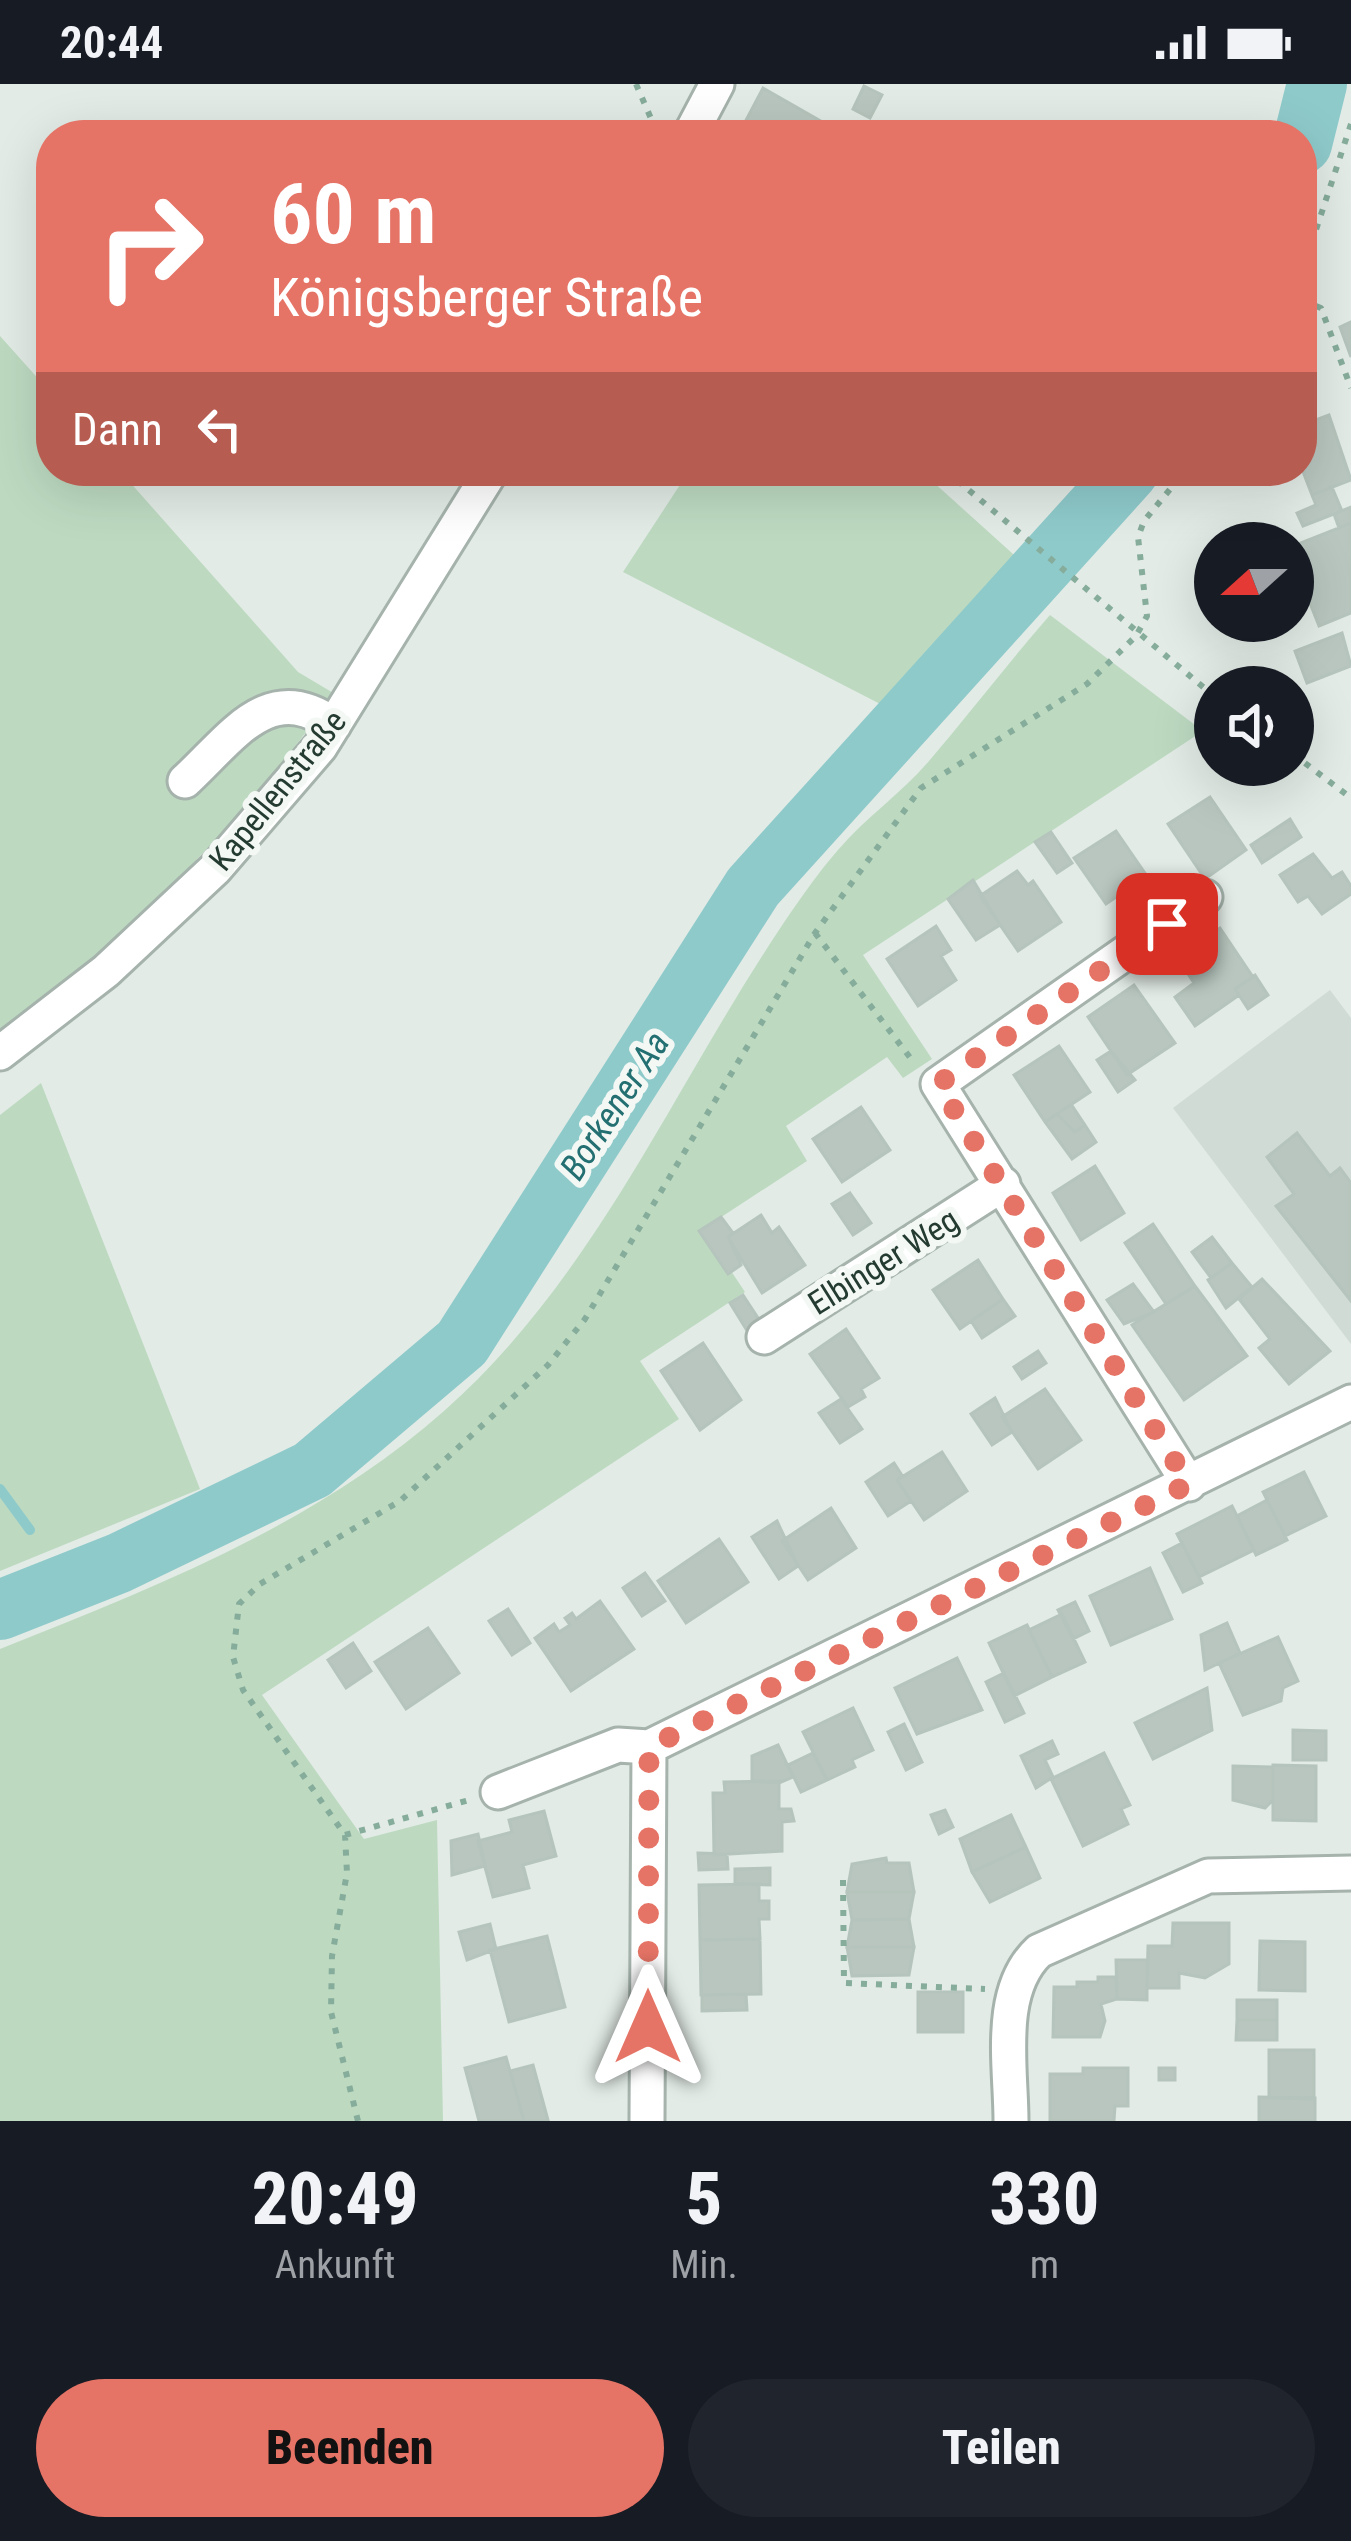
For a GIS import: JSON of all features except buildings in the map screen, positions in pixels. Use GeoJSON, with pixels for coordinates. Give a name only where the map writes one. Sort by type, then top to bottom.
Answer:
{"type":"FeatureCollection","features":[{"type":"Feature","properties":{"kind":"street"},"geometry":{"type":"LineString","coordinates":[[698,120],[717,84]]}},
{"type":"Feature","properties":{"kind":"street","name":"Kapellenstraße"},"geometry":{"type":"LineString","coordinates":[[0,1054],[106,971],[215,869],[334,725],[482,486]]}},
{"type":"Feature","properties":{"kind":"street"},"geometry":{"type":"LineString","coordinates":[[184,781],[264,712],[286,703],[309,706],[334,725]]}},
{"type":"Feature","properties":{"kind":"street"},"geometry":{"type":"LineString","coordinates":[[1189,1484],[938,1084],[1205,897]]}},
{"type":"Feature","properties":{"kind":"street","name":"Elbinger Weg"},"geometry":{"type":"LineString","coordinates":[[764,1337],[1003,1184]]}},
{"type":"Feature","properties":{"kind":"street"},"geometry":{"type":"LineString","coordinates":[[498,1792],[618,1745],[649,1747],[1351,1402]]}},
{"type":"Feature","properties":{"kind":"street"},"geometry":{"type":"LineString","coordinates":[[647,2121],[649,1747]]}},
{"type":"Feature","properties":{"kind":"street"},"geometry":{"type":"LineString","coordinates":[[1011,2121],[1011,1996],[1020,1969],[1039,1951],[1208,1876],[1351,1874]]}},
{"type":"Feature","properties":{"kind":"path"},"geometry":{"type":"LineString","coordinates":[[636,84],[654,120]]}},
{"type":"Feature","properties":{"kind":"path"},"geometry":{"type":"LineString","coordinates":[[1317,227],[1351,124]]}},
{"type":"Feature","properties":{"kind":"path"},"geometry":{"type":"LineString","coordinates":[[1317,307],[1351,388]]}},
{"type":"Feature","properties":{"kind":"path"},"geometry":{"type":"LineString","coordinates":[[963,486],[1194,681]]}},
{"type":"Feature","properties":{"kind":"path"},"geometry":{"type":"LineString","coordinates":[[358,2121],[331,2012],[332,1956],[346,1874],[345,1834],[243,1690],[233,1657],[239,1604],[260,1584],[400,1501],[548,1365],[585,1319],[815,933],[921,788],[1088,685],[1136,636],[1147,616],[1138,537],[1144,521],[1173,486]]}},
{"type":"Feature","properties":{"kind":"path"},"geometry":{"type":"LineString","coordinates":[[1314,770],[1351,797]]}},
{"type":"Feature","properties":{"kind":"path"},"geometry":{"type":"LineString","coordinates":[[815,933],[920,1070],[938,1084]]}},
{"type":"Feature","properties":{"kind":"path"},"geometry":{"type":"LineString","coordinates":[[345,1834],[498,1792]]}},
{"type":"Feature","properties":{"kind":"path"},"geometry":{"type":"LineString","coordinates":[[843,1880],[844,1983],[975,1986],[1011,1996]]}},
{"type":"Feature","properties":{"kind":"shaded area"},"geometry":{"type":"Polygon","coordinates":[[[1330,990],[1351,1018],[1351,1344],[1173,1108],[1330,990]]]}},
{"type":"Feature","properties":{"kind":"green space"},"geometry":{"type":"Polygon","coordinates":[[[0,336],[36,376],[36,486],[133,486],[298,672],[335,694],[258,791],[180,876],[96,955],[0,1034],[0,336]]]}},
{"type":"Feature","properties":{"kind":"green space"},"geometry":{"type":"Polygon","coordinates":[[[679,486],[938,486],[1024,564],[888,708],[623,572],[679,486]]]}},
{"type":"Feature","properties":{"kind":"green space"},"geometry":{"type":"Polygon","coordinates":[[[1050,615],[1194,724],[1194,737],[863,955],[932,1059],[903,1078],[887,1057],[786,1126],[807,1161],[703,1229],[745,1292],[640,1361],[679,1419],[262,1695],[364,1839],[437,1820],[443,2121],[0,2121],[0,1649],[175,1576],[288,1520],[394,1451],[444,1411],[497,1359],[587,1244],[739,992],[815,879],[849,838],[929,761],[1050,615]]]}},
{"type":"Feature","properties":{"kind":"green space"},"geometry":{"type":"Polygon","coordinates":[[[41,1083],[200,1489],[0,1571],[0,1115],[41,1083]]]}},
{"type":"Feature","properties":{"kind":"waterway","name":"Borkener Aa"},"geometry":{"type":"LineString","coordinates":[[1308,120],[1317,84]]}},
{"type":"Feature","properties":{"kind":"waterway","name":"Borkener Aa"},"geometry":{"type":"LineString","coordinates":[[0,1610],[119,1563],[312,1470],[462,1343],[753,887],[1115,486]]}},
{"type":"Feature","properties":{"kind":"waterway"},"geometry":{"type":"LineString","coordinates":[[0,1489],[30,1530]]}},
{"type":"Feature","properties":{"kind":"route"},"geometry":{"type":"LineString","coordinates":[[648,2027],[649,1747],[1189,1484],[938,1084],[1167,924]]}}]}
